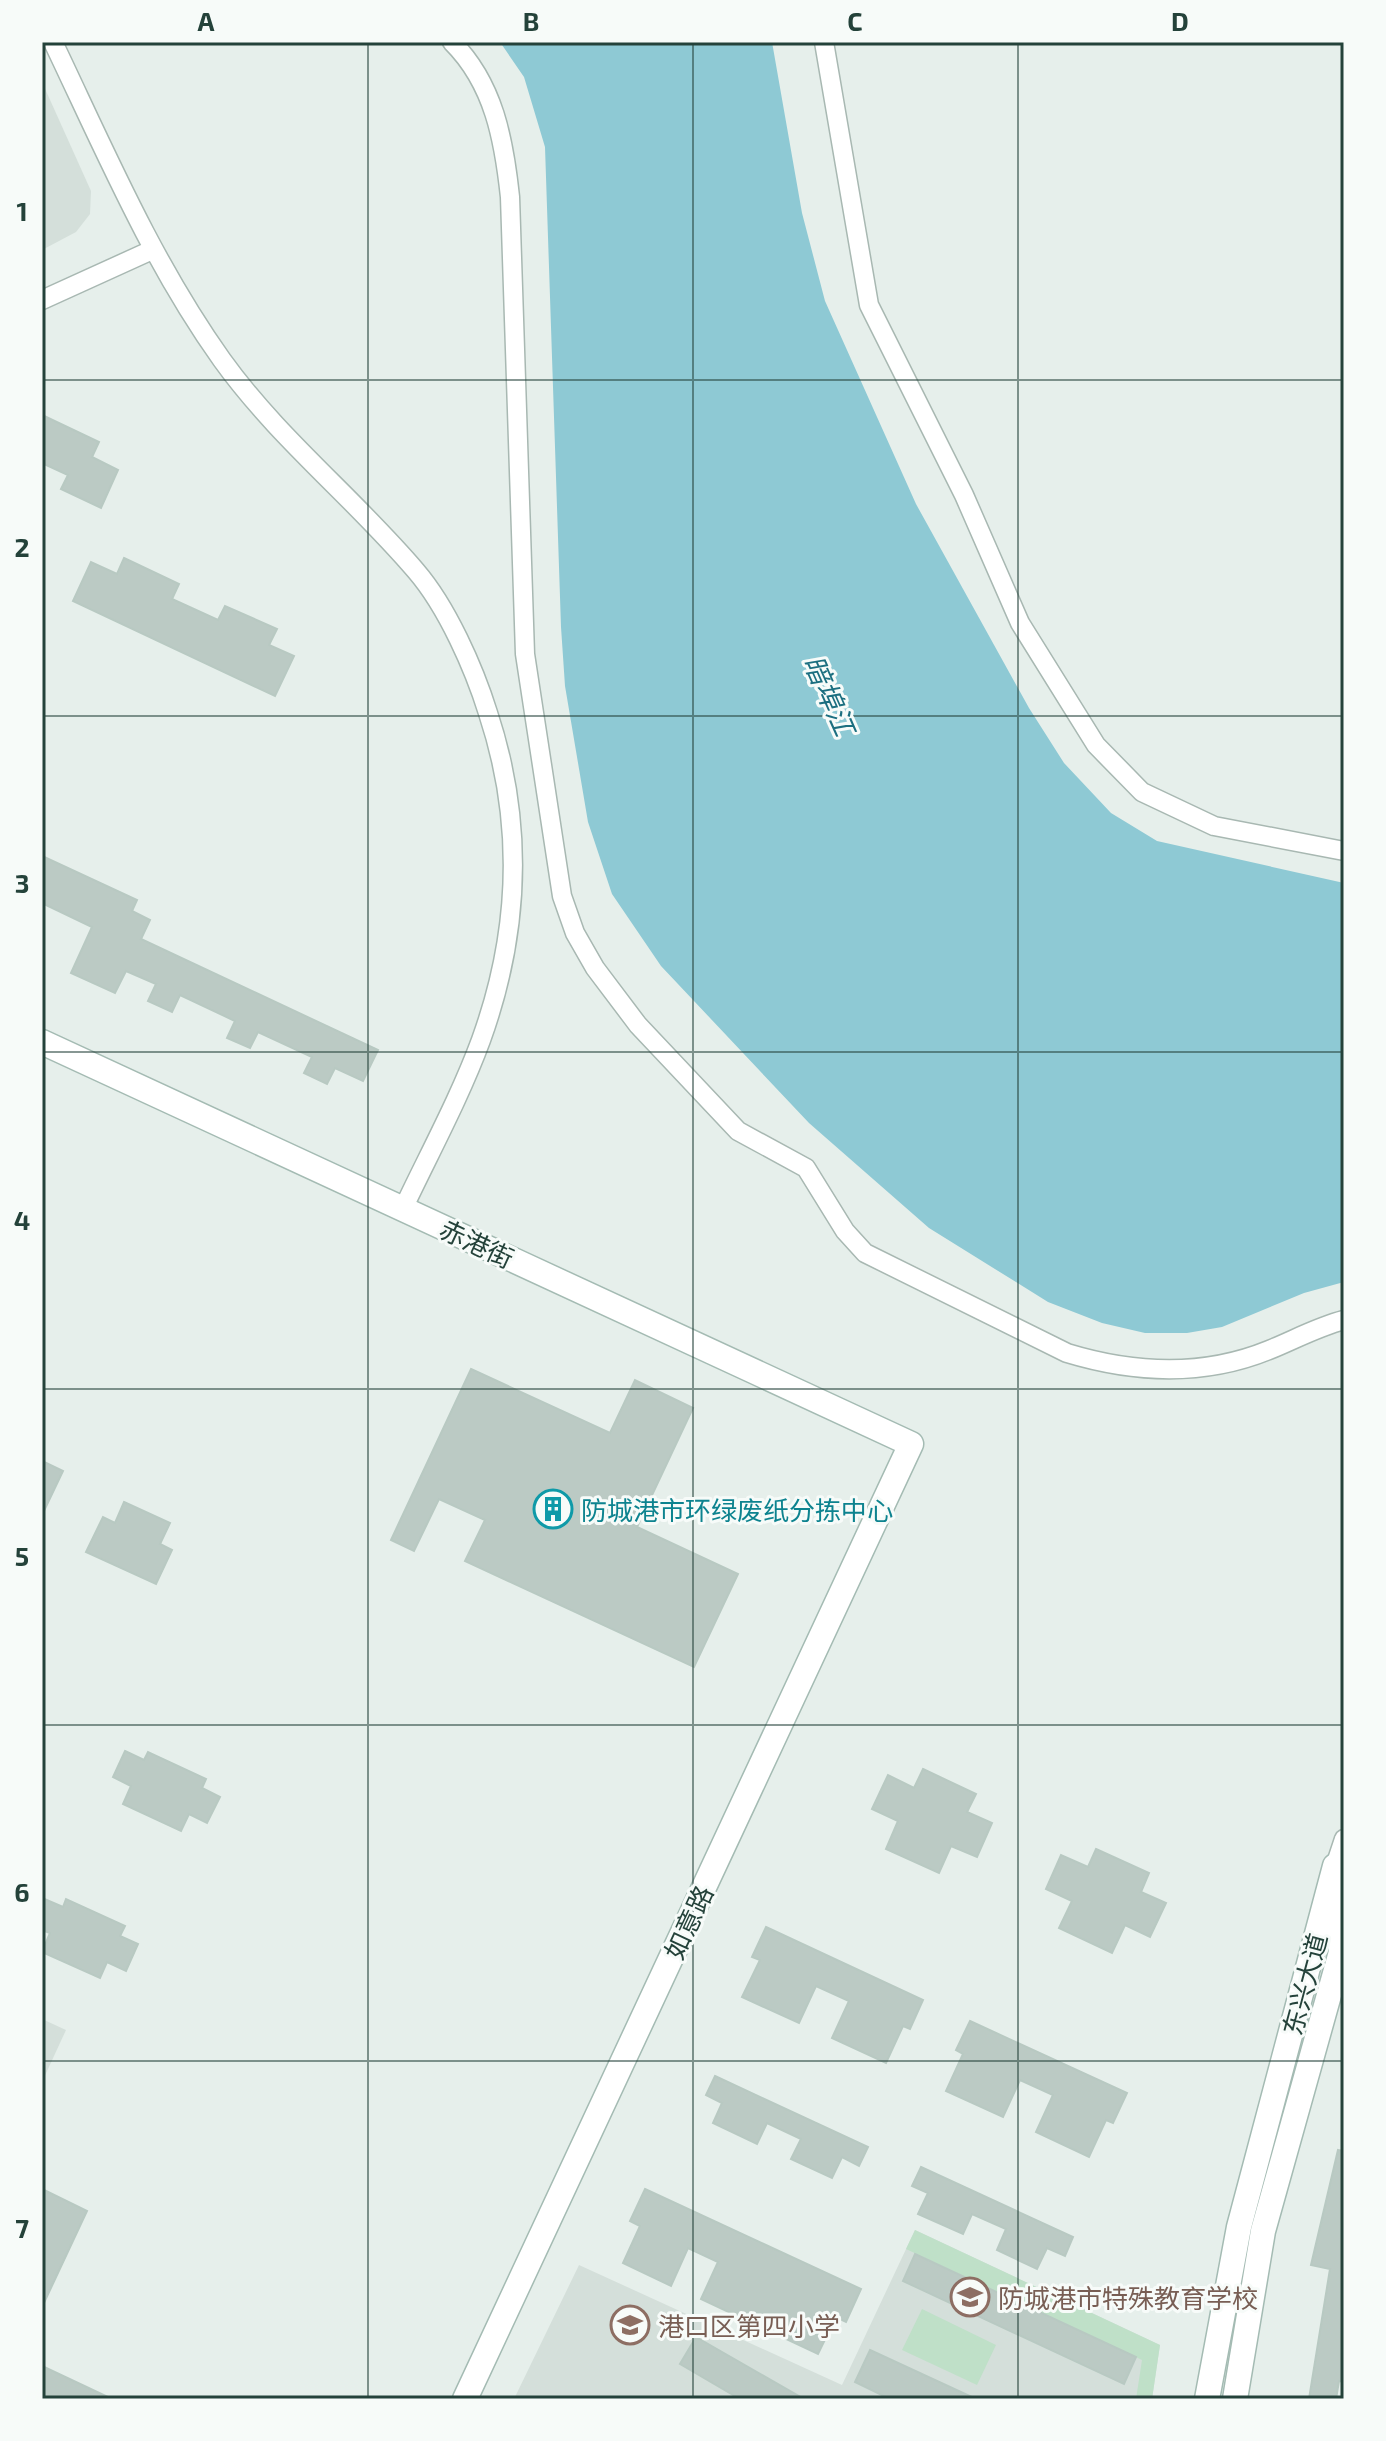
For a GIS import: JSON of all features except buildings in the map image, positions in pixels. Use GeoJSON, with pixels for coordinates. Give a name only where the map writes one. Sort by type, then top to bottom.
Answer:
{"type":"FeatureCollection","features":[{"type":"Feature","properties":{"kind":"street"},"geometry":{"type":"LineString","coordinates":[[53,42],[152,250],[223,361],[285,435],[419,574],[473,666],[505,766],[514,838],[507,951],[481,1041],[403,1209]]}},
{"type":"Feature","properties":{"kind":"street"},"geometry":{"type":"LineString","coordinates":[[452,42],[466,56],[489,96],[505,145],[510,197],[525,654],[562,896],[575,933],[595,968],[638,1025],[738,1131],[806,1168],[845,1231],[865,1253],[1067,1353],[1102,1364],[1179,1370],[1244,1358],[1344,1320]]}},
{"type":"Feature","properties":{"kind":"street"},"geometry":{"type":"LineString","coordinates":[[824,42],[869,305],[964,495],[1020,623],[1096,745],[1142,792],[1214,826],[1344,851]]}},
{"type":"Feature","properties":{"kind":"street"},"geometry":{"type":"LineString","coordinates":[[42,300],[152,250]]}},
{"type":"Feature","properties":{"kind":"street","name":"赤港街"},"geometry":{"type":"LineString","coordinates":[[42,1042],[911,1444]]}},
{"type":"Feature","properties":{"kind":"street","name":"如意路"},"geometry":{"type":"LineString","coordinates":[[465,2399],[911,1444]]}},
{"type":"Feature","properties":{"kind":"street"},"geometry":{"type":"LineString","coordinates":[[1335,1866],[1344,1839]]}},
{"type":"Feature","properties":{"kind":"street","name":"东兴大道"},"geometry":{"type":"LineString","coordinates":[[1207,2399],[1239,2227],[1335,1866]]}},
{"type":"Feature","properties":{"kind":"street","name":"东兴大道"},"geometry":{"type":"LineString","coordinates":[[1235,2399],[1263,2231],[1341,1952],[1335,1866]]}},
{"type":"Feature","properties":{"kind":"shaded area"},"geometry":{"type":"Polygon","coordinates":[[[42,82],[91,191],[90,214],[76,232],[42,250],[42,82]]]}},
{"type":"Feature","properties":{"kind":"shaded area"},"geometry":{"type":"Polygon","coordinates":[[[42,2019],[66,2030],[42,2082],[42,2019]]]}},
{"type":"Feature","properties":{"kind":"shaded area"},"geometry":{"type":"Polygon","coordinates":[[[915,2230],[1160,2345],[1152,2399],[514,2399],[579,2265],[842,2385],[915,2230]]]}},
{"type":"Feature","properties":{"kind":"green space"},"geometry":{"type":"Polygon","coordinates":[[[915,2230],[1160,2345],[1152,2399],[1136,2399],[1142,2360],[906,2249],[915,2230]]]}},
{"type":"Feature","properties":{"kind":"green space"},"geometry":{"type":"Polygon","coordinates":[[[922,2309],[996,2345],[977,2385],[902,2350],[922,2309]]]}},
{"type":"Feature","properties":{"kind":"water","name":"暗埠江"},"geometry":{"type":"Polygon","coordinates":[[[500,42],[772,42],[802,213],[825,301],[916,504],[1029,708],[1064,763],[1111,813],[1157,841],[1344,883],[1344,1282],[1304,1293],[1222,1327],[1187,1333],[1145,1333],[1102,1323],[1048,1302],[929,1228],[809,1123],[661,966],[612,894],[588,822],[565,686],[561,627],[545,147],[524,77],[500,42]]]}},
{"type":"Feature","properties":{"kind":"place","name":"防城港市环绿废纸分拣中心"},"geometry":{"type":"Point","coordinates":[553,1509]}},
{"type":"Feature","properties":{"kind":"place","name":"防城港市特殊教育学校"},"geometry":{"type":"Point","coordinates":[970,2297]}},
{"type":"Feature","properties":{"kind":"place","name":"港口区第四小学"},"geometry":{"type":"Point","coordinates":[630,2325]}}]}
